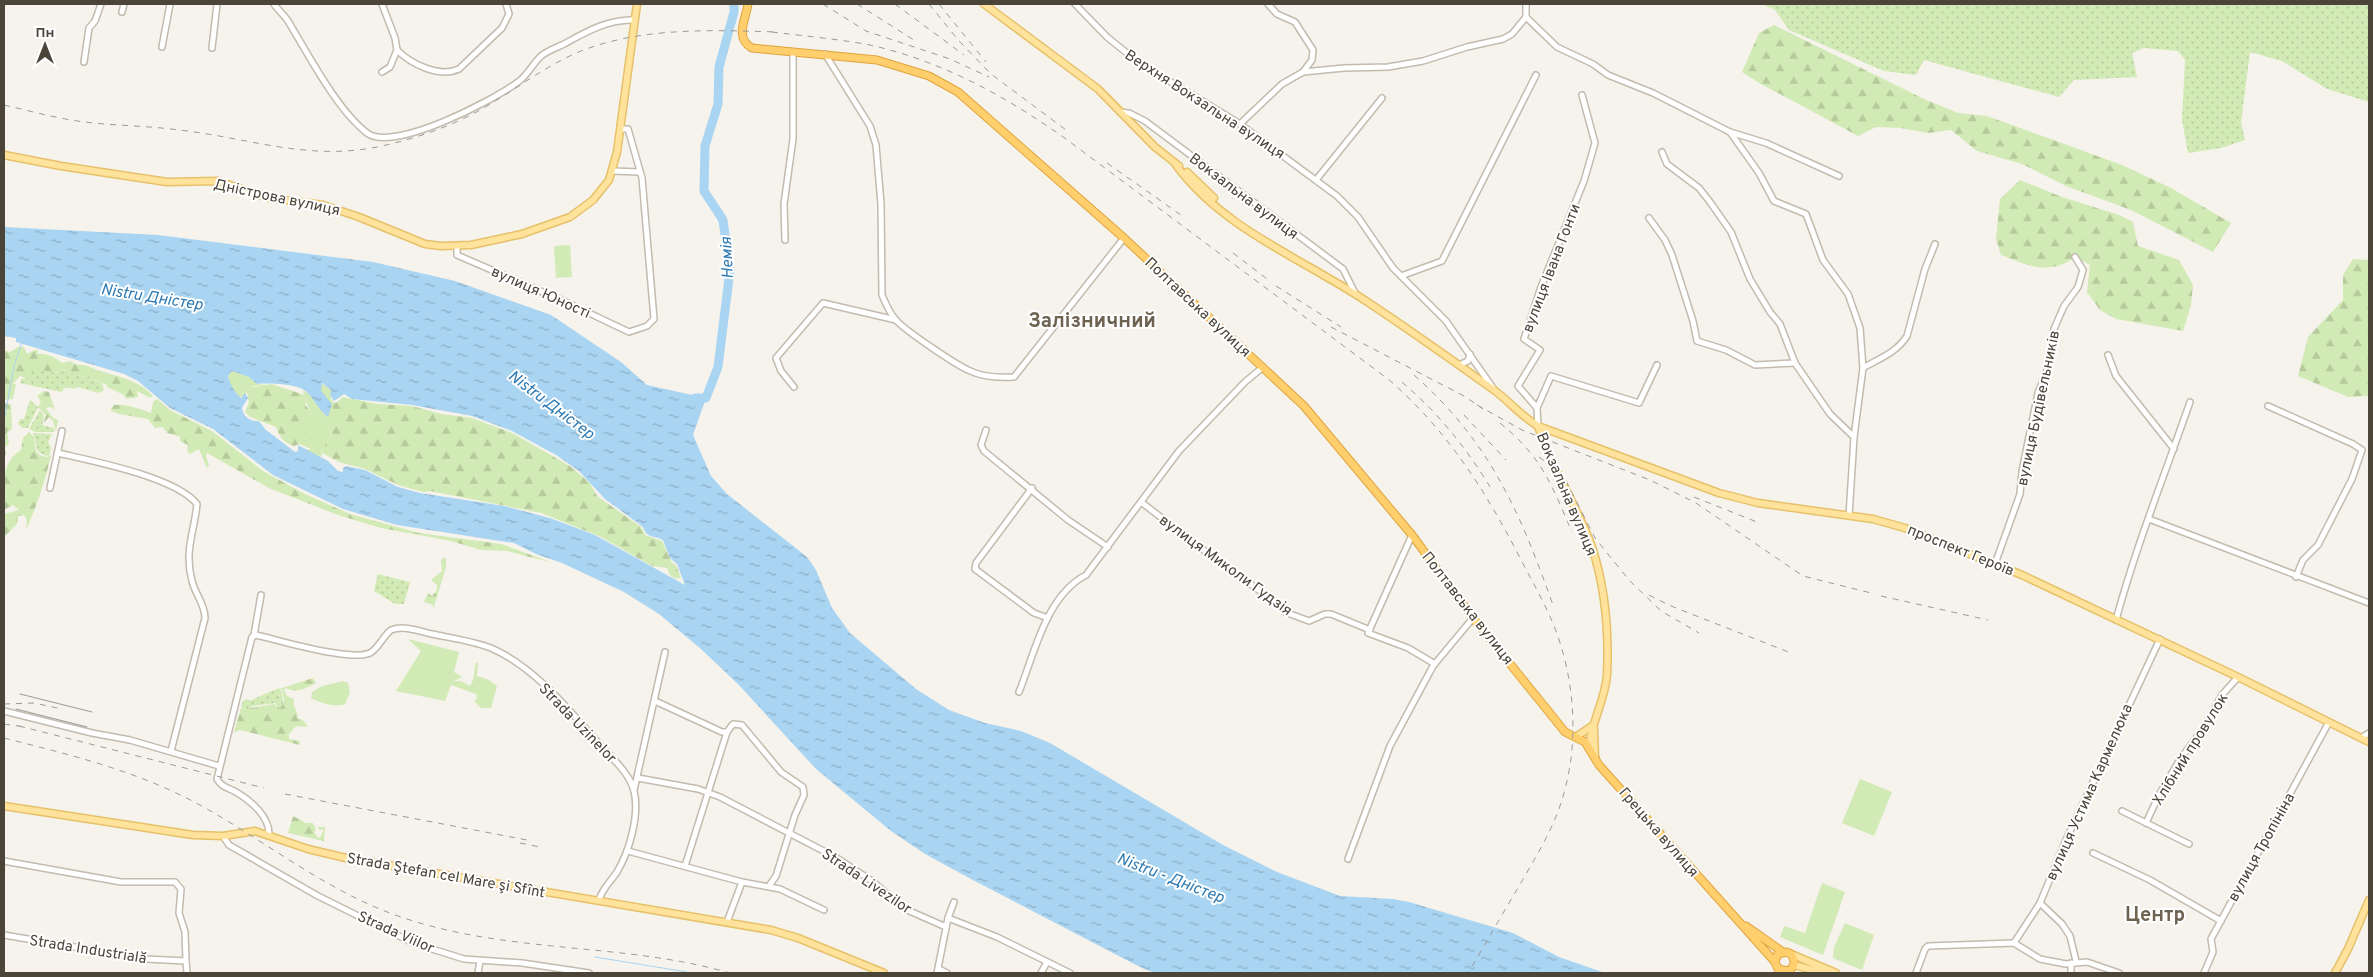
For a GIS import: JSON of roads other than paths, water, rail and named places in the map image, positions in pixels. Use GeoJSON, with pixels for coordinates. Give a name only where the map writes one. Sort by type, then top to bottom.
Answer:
{"type":"FeatureCollection","features":[{"type":"Feature","properties":{"kind":"highway","name":"Полтавська вулиця"},"geometry":{"type":"LineString","coordinates":[[748,4],[742,33],[748,46],[758,50],[825,54],[877,60],[928,76],[958,92],[1124,238],[1304,406],[1412,534],[1473,618],[1565,732],[1587,745]]}},
{"type":"Feature","properties":{"kind":"highway","name":"Грецька вулиця"},"geometry":{"type":"LineString","coordinates":[[1587,745],[1595,758],[1775,962]]}},
{"type":"Feature","properties":{"kind":"highway","name":"Грецька вулиця"},"geometry":{"type":"LineString","coordinates":[[1735,918],[1783,952]]}},
{"type":"Feature","properties":{"kind":"highway"},"geometry":{"type":"LineString","coordinates":[[1783,952],[1791,954],[1794,968],[1783,972],[1775,962],[1778,954],[1783,952]]}},
{"type":"Feature","properties":{"kind":"main road","name":"вулиця Юності"},"geometry":{"type":"LineString","coordinates":[[457,246],[522,234],[564,220],[593,200],[605,186],[612,171],[620,129],[636,4]]}},
{"type":"Feature","properties":{"kind":"main road","name":"Вокзальна вулиця"},"geometry":{"type":"LineString","coordinates":[[984,4],[1098,89],[1188,179],[1219,207],[1262,240],[1356,295],[1496,392],[1524,417],[1538,426],[1549,455],[1592,547],[1603,598],[1607,676],[1602,704],[1587,745]]}},
{"type":"Feature","properties":{"kind":"main road","name":"Дністрова вулиця"},"geometry":{"type":"LineString","coordinates":[[4,154],[61,166],[166,182],[218,182],[269,198],[323,205],[359,217],[425,244],[457,246]]}},
{"type":"Feature","properties":{"kind":"main road","name":"проспект Героїв"},"geometry":{"type":"LineString","coordinates":[[1538,426],[1719,493],[1758,503],[1849,516],[1905,528],[1995,564],[2160,639],[2369,742]]}},
{"type":"Feature","properties":{"kind":"main road","name":"Вокзальна вулиця"},"geometry":{"type":"LineString","coordinates":[[1594,725],[1595,758]]}},
{"type":"Feature","properties":{"kind":"main road"},"geometry":{"type":"LineString","coordinates":[[1576,737],[1594,725]]}},
{"type":"Feature","properties":{"kind":"main road","name":"Strada Ştefan cel Mare şi Sfînt"},"geometry":{"type":"LineString","coordinates":[[4,806],[180,833],[224,836],[255,831],[269,834],[308,849],[346,858],[783,933],[884,973]]}},
{"type":"Feature","properties":{"kind":"main road"},"geometry":{"type":"LineString","coordinates":[[2335,973],[2348,949],[2369,900]]}},
{"type":"Feature","properties":{"kind":"main road"},"geometry":{"type":"LineString","coordinates":[[1791,954],[1836,973]]}},
{"type":"Feature","properties":{"kind":"main road"},"geometry":{"type":"LineString","coordinates":[[1794,968],[1824,973]]}},
{"type":"Feature","properties":{"kind":"street"},"geometry":{"type":"LineString","coordinates":[[84,62],[89,28],[95,21],[100,4]]}},
{"type":"Feature","properties":{"kind":"street"},"geometry":{"type":"LineString","coordinates":[[122,12],[124,4]]}},
{"type":"Feature","properties":{"kind":"street"},"geometry":{"type":"LineString","coordinates":[[162,47],[170,4]]}},
{"type":"Feature","properties":{"kind":"street"},"geometry":{"type":"LineString","coordinates":[[212,48],[217,4]]}},
{"type":"Feature","properties":{"kind":"street"},"geometry":{"type":"LineString","coordinates":[[274,4],[287,20],[349,117],[369,134],[404,135],[451,119],[483,104],[519,82],[542,56],[549,52],[594,28],[621,19],[634,20]]}},
{"type":"Feature","properties":{"kind":"street"},"geometry":{"type":"LineString","coordinates":[[382,4],[395,38],[397,50],[390,67],[382,72]]}},
{"type":"Feature","properties":{"kind":"street"},"geometry":{"type":"LineString","coordinates":[[397,50],[408,61],[440,72],[450,73],[459,69],[502,28],[509,14],[506,4]]}},
{"type":"Feature","properties":{"kind":"street","name":"Верхня Вокзальна вулиця"},"geometry":{"type":"LineString","coordinates":[[1075,4],[1108,38],[1138,62],[1240,124],[1338,196],[1358,217],[1401,276],[1446,321],[1496,392]]}},
{"type":"Feature","properties":{"kind":"street"},"geometry":{"type":"LineString","coordinates":[[1240,124],[1282,84],[1303,72],[1312,60],[1312,50],[1295,22],[1277,14],[1268,4]]}},
{"type":"Feature","properties":{"kind":"street"},"geometry":{"type":"LineString","coordinates":[[1303,72],[1344,68],[1388,67],[1423,62],[1467,47],[1503,39],[1512,34],[1526,17],[1526,4]]}},
{"type":"Feature","properties":{"kind":"street"},"geometry":{"type":"LineString","coordinates":[[1526,17],[1557,48],[1593,64],[1608,75],[1653,93],[1730,132],[1766,144],[1839,176]]}},
{"type":"Feature","properties":{"kind":"street"},"geometry":{"type":"LineString","coordinates":[[785,240],[784,204],[793,139],[793,52]]}},
{"type":"Feature","properties":{"kind":"street"},"geometry":{"type":"LineString","coordinates":[[825,54],[870,126],[876,145],[881,204],[882,295],[896,320]]}},
{"type":"Feature","properties":{"kind":"street"},"geometry":{"type":"LineString","coordinates":[[1401,276],[1442,261],[1536,75]]}},
{"type":"Feature","properties":{"kind":"street","name":"вулиця Івана Гонти"},"geometry":{"type":"LineString","coordinates":[[1537,408],[1518,386],[1540,350],[1524,339],[1541,287],[1577,200],[1595,143],[1582,95]]}},
{"type":"Feature","properties":{"kind":"street"},"geometry":{"type":"LineString","coordinates":[[1316,180],[1382,98]]}},
{"type":"Feature","properties":{"kind":"street","name":"Вокзальна вулиця"},"geometry":{"type":"LineString","coordinates":[[1120,112],[1128,113],[1145,121],[1342,269],[1356,295]]}},
{"type":"Feature","properties":{"kind":"street","name":"вулиця Юності"},"geometry":{"type":"LineString","coordinates":[[457,246],[457,255],[568,303],[629,332],[647,326],[654,319],[640,172],[628,129],[620,129]]}},
{"type":"Feature","properties":{"kind":"street"},"geometry":{"type":"LineString","coordinates":[[1730,132],[1759,173],[1774,201],[1806,214],[1823,260],[1848,294],[1860,328],[1863,368],[1854,437],[1849,516]]}},
{"type":"Feature","properties":{"kind":"street"},"geometry":{"type":"LineString","coordinates":[[1662,152],[1667,164],[1699,188],[1731,232],[1750,279],[1770,312],[1780,324],[1795,363],[1830,414],[1854,437]]}},
{"type":"Feature","properties":{"kind":"street"},"geometry":{"type":"LineString","coordinates":[[612,171],[640,172]]}},
{"type":"Feature","properties":{"kind":"street"},"geometry":{"type":"LineString","coordinates":[[1649,218],[1666,240],[1672,254],[1693,321],[1697,341],[1726,350],[1755,364],[1795,363]]}},
{"type":"Feature","properties":{"kind":"street"},"geometry":{"type":"LineString","coordinates":[[794,387],[781,371],[776,358],[823,303],[896,320],[968,371],[997,378],[1014,377],[1124,238]]}},
{"type":"Feature","properties":{"kind":"street"},"geometry":{"type":"LineString","coordinates":[[1863,368],[1890,354],[1902,345],[1907,336],[1924,269],[1935,244]]}},
{"type":"Feature","properties":{"kind":"street","name":"вулиця Будівельників"},"geometry":{"type":"LineString","coordinates":[[1995,564],[2020,494],[2022,471],[2038,393],[2048,368],[2054,329],[2064,306],[2082,277],[2083,270],[2075,257]]}},
{"type":"Feature","properties":{"kind":"street"},"geometry":{"type":"LineString","coordinates":[[1459,366],[1468,361],[1470,354]]}},
{"type":"Feature","properties":{"kind":"street"},"geometry":{"type":"LineString","coordinates":[[2108,355],[2116,376],[2174,449]]}},
{"type":"Feature","properties":{"kind":"street"},"geometry":{"type":"LineString","coordinates":[[1538,426],[1537,408],[1551,376],[1639,403],[1657,366]]}},
{"type":"Feature","properties":{"kind":"street"},"geometry":{"type":"LineString","coordinates":[[1019,692],[1056,600],[1069,586],[1086,575],[1179,451],[1245,382],[1263,367]]}},
{"type":"Feature","properties":{"kind":"street"},"geometry":{"type":"LineString","coordinates":[[2116,620],[2132,563],[2190,402]]}},
{"type":"Feature","properties":{"kind":"street"},"geometry":{"type":"LineString","coordinates":[[2268,406],[2353,444],[2362,450],[2352,479],[2318,545],[2303,560],[2296,577]]}},
{"type":"Feature","properties":{"kind":"street"},"geometry":{"type":"LineString","coordinates":[[986,430],[980,445],[984,451],[1032,488],[1068,520],[1108,547]]}},
{"type":"Feature","properties":{"kind":"street"},"geometry":{"type":"LineString","coordinates":[[50,488],[62,431]]}},
{"type":"Feature","properties":{"kind":"street"},"geometry":{"type":"LineString","coordinates":[[58,453],[94,461],[164,482],[196,504],[188,555],[192,582],[204,607],[205,618],[171,751]]}},
{"type":"Feature","properties":{"kind":"street"},"geometry":{"type":"LineString","coordinates":[[1032,488],[976,564],[975,569],[1034,613],[1048,618]]}},
{"type":"Feature","properties":{"kind":"street","name":"вулиця Миколи Гудзія"},"geometry":{"type":"LineString","coordinates":[[1141,502],[1223,565],[1280,605],[1285,612],[1310,622],[1325,614],[1331,614],[1408,648],[1435,664]]}},
{"type":"Feature","properties":{"kind":"street"},"geometry":{"type":"LineString","coordinates":[[2149,519],[2296,577],[2369,603]]}},
{"type":"Feature","properties":{"kind":"street"},"geometry":{"type":"LineString","coordinates":[[1369,632],[1412,534]]}},
{"type":"Feature","properties":{"kind":"street"},"geometry":{"type":"LineString","coordinates":[[261,595],[254,635],[250,643],[237,706],[217,776],[219,782],[253,804],[267,820],[269,834]]}},
{"type":"Feature","properties":{"kind":"street"},"geometry":{"type":"LineString","coordinates":[[1348,859],[1390,746],[1435,664],[1473,618]]}},
{"type":"Feature","properties":{"kind":"street","name":"Strada Uzinelor"},"geometry":{"type":"LineString","coordinates":[[254,635],[339,653],[364,654],[375,649],[391,630],[404,628],[491,648],[513,662],[564,703],[620,766],[634,791]]}},
{"type":"Feature","properties":{"kind":"street","name":"вулиця Устима Кармелюка"},"geometry":{"type":"LineString","coordinates":[[2014,943],[2040,903],[2070,831],[2160,639]]}},
{"type":"Feature","properties":{"kind":"street"},"geometry":{"type":"LineString","coordinates":[[599,900],[601,893],[616,873],[628,851],[635,803],[634,791],[665,652]]}},
{"type":"Feature","properties":{"kind":"street","name":"Хлібний провулок"},"geometry":{"type":"LineString","coordinates":[[2146,823],[2159,796],[2180,761],[2222,696],[2238,677]]}},
{"type":"Feature","properties":{"kind":"street"},"geometry":{"type":"LineString","coordinates":[[655,701],[722,732],[727,732]]}},
{"type":"Feature","properties":{"kind":"street"},"geometry":{"type":"LineString","coordinates":[[4,711],[171,751],[219,766]]}},
{"type":"Feature","properties":{"kind":"street","name":"вулиця Тропініна"},"geometry":{"type":"LineString","coordinates":[[2204,973],[2213,952],[2211,939],[2329,722]]}},
{"type":"Feature","properties":{"kind":"street"},"geometry":{"type":"LineString","coordinates":[[685,866],[727,732],[733,724],[742,725],[781,772],[800,784],[804,790],[804,796],[795,815],[776,876],[769,886]]}},
{"type":"Feature","properties":{"kind":"street"},"geometry":{"type":"LineString","coordinates":[[2361,738],[2369,733]]}},
{"type":"Feature","properties":{"kind":"street","name":"Strada Livezilor"},"geometry":{"type":"LineString","coordinates":[[638,778],[708,792],[790,834],[858,872],[905,909],[946,927]]}},
{"type":"Feature","properties":{"kind":"street","name":"Хлібний провулок"},"geometry":{"type":"LineString","coordinates":[[2122,811],[2189,844]]}},
{"type":"Feature","properties":{"kind":"street","name":"Strada Viilor"},"geometry":{"type":"LineString","coordinates":[[224,836],[229,845],[260,864],[372,924],[414,943],[455,957],[480,961],[522,963],[589,973]]}},
{"type":"Feature","properties":{"kind":"street"},"geometry":{"type":"LineString","coordinates":[[628,851],[742,882],[769,886],[793,894],[824,910]]}},
{"type":"Feature","properties":{"kind":"street"},"geometry":{"type":"LineString","coordinates":[[2093,852],[2150,880],[2221,921]]}},
{"type":"Feature","properties":{"kind":"street"},"geometry":{"type":"LineString","coordinates":[[4,861],[95,879],[145,883],[170,882],[179,885],[181,892],[180,913],[185,932],[187,973]]}},
{"type":"Feature","properties":{"kind":"street"},"geometry":{"type":"LineString","coordinates":[[726,922],[742,882]]}},
{"type":"Feature","properties":{"kind":"street"},"geometry":{"type":"LineString","coordinates":[[947,973],[938,971],[948,918],[954,902]]}},
{"type":"Feature","properties":{"kind":"street"},"geometry":{"type":"LineString","coordinates":[[2040,903],[2062,924],[2070,936],[2074,962],[2071,973]]}},
{"type":"Feature","properties":{"kind":"street"},"geometry":{"type":"LineString","coordinates":[[948,918],[997,937],[1070,973]]}},
{"type":"Feature","properties":{"kind":"street","name":"Strada Industrială"},"geometry":{"type":"LineString","coordinates":[[4,935],[146,959],[186,961]]}},
{"type":"Feature","properties":{"kind":"street"},"geometry":{"type":"LineString","coordinates":[[1916,973],[1925,949],[1928,946],[2014,943],[2040,960],[2087,962],[2119,973]]}},
{"type":"Feature","properties":{"kind":"street"},"geometry":{"type":"LineString","coordinates":[[478,973],[480,961]]}},
{"type":"Feature","properties":{"kind":"street"},"geometry":{"type":"LineString","coordinates":[[1041,973],[1047,962]]}},
{"type":"Feature","properties":{"kind":"water"},"geometry":{"type":"Polygon","coordinates":[[[4,227],[158,235],[373,262],[455,281],[551,315],[621,362],[647,385],[706,398],[693,435],[711,476],[727,494],[807,557],[816,570],[832,608],[850,633],[916,689],[949,710],[985,723],[1021,731],[1050,743],[1223,845],[1277,872],[1340,896],[1393,899],[1409,902],[1513,933],[1559,957],[1605,973],[1155,973],[1142,968],[925,854],[891,831],[816,769],[738,684],[701,649],[659,614],[624,592],[514,543],[397,525],[343,509],[273,475],[213,429],[170,408],[138,381],[124,374],[16,342],[16,338],[4,336],[4,227]],[[232,371],[228,376],[239,396],[241,398],[245,393],[248,398],[242,408],[244,414],[250,419],[259,421],[265,429],[295,452],[298,451],[298,445],[328,461],[338,471],[343,472],[343,468],[346,466],[365,470],[398,487],[420,493],[504,506],[550,518],[595,535],[685,585],[677,564],[670,558],[663,540],[651,536],[643,527],[605,499],[579,471],[556,455],[512,431],[472,416],[412,405],[352,399],[344,394],[334,401],[330,395],[331,390],[322,383],[321,391],[332,404],[328,417],[308,393],[298,387],[283,384],[257,384],[249,377],[232,371]]]}},
{"type":"Feature","properties":{"kind":"waterway","name":"Немія"},"geometry":{"type":"LineString","coordinates":[[695,398],[706,398],[718,367],[730,270],[723,220],[704,191],[705,146],[718,104],[719,67],[734,12],[734,4]]}},
{"type":"Feature","properties":{"kind":"waterway"},"geometry":{"type":"LineString","coordinates":[[4,421],[14,366],[22,342]]}},
{"type":"Feature","properties":{"kind":"waterway"},"geometry":{"type":"LineString","coordinates":[[595,957],[687,972]]}},
{"type":"Feature","properties":{"kind":"tram line"},"geometry":{"type":"LineString","coordinates":[[20,694],[92,712]]}},
{"type":"Feature","properties":{"kind":"tram line"},"geometry":{"type":"LineString","coordinates":[[16,709],[87,727]]}},
{"type":"Feature","properties":{"kind":"railway"},"geometry":{"type":"LineString","coordinates":[[823,4],[866,31],[950,59],[989,77]]}},
{"type":"Feature","properties":{"kind":"railway"},"geometry":{"type":"LineString","coordinates":[[857,4],[917,42]]}},
{"type":"Feature","properties":{"kind":"railway"},"geometry":{"type":"LineString","coordinates":[[895,4],[964,55]]}},
{"type":"Feature","properties":{"kind":"railway"},"geometry":{"type":"LineString","coordinates":[[929,4],[959,41],[991,74],[1070,133]]}},
{"type":"Feature","properties":{"kind":"railway"},"geometry":{"type":"LineString","coordinates":[[939,4],[986,62]]}},
{"type":"Feature","properties":{"kind":"railway"},"geometry":{"type":"LineString","coordinates":[[4,105],[71,120],[179,130],[282,147],[307,150],[359,150],[399,142],[451,124],[475,113],[556,63],[604,43],[653,34],[678,32],[777,32]]}},
{"type":"Feature","properties":{"kind":"railway"},"geometry":{"type":"LineString","coordinates":[[772,32],[833,39],[897,52],[973,82],[1021,109],[1066,139],[1388,379],[1428,418],[1462,460],[1505,530],[1554,626],[1561,645],[1570,686],[1573,728],[1572,749],[1565,789],[1551,828],[1468,973]]}},
{"type":"Feature","properties":{"kind":"railway"},"geometry":{"type":"LineString","coordinates":[[1107,163],[1185,218]]}},
{"type":"Feature","properties":{"kind":"railway"},"geometry":{"type":"LineString","coordinates":[[1233,253],[1271,282]]}},
{"type":"Feature","properties":{"kind":"railway"},"geometry":{"type":"LineString","coordinates":[[1276,286],[1341,327]]}},
{"type":"Feature","properties":{"kind":"railway"},"geometry":{"type":"LineString","coordinates":[[1331,327],[1464,396],[1483,409]]}},
{"type":"Feature","properties":{"kind":"railway"},"geometry":{"type":"LineString","coordinates":[[1414,375],[1463,426],[1500,480],[1528,539],[1553,605]]}},
{"type":"Feature","properties":{"kind":"railway"},"geometry":{"type":"LineString","coordinates":[[1402,382],[1427,405],[1450,431],[1490,487]]}},
{"type":"Feature","properties":{"kind":"railway"},"geometry":{"type":"LineString","coordinates":[[1477,405],[1522,430],[1650,480],[1696,503],[1803,576],[1871,593]]}},
{"type":"Feature","properties":{"kind":"railway"},"geometry":{"type":"LineString","coordinates":[[1464,415],[1506,460]]}},
{"type":"Feature","properties":{"kind":"railway"},"geometry":{"type":"LineString","coordinates":[[1500,423],[1515,436],[1536,460],[1551,486],[1572,532]]}},
{"type":"Feature","properties":{"kind":"railway"},"geometry":{"type":"LineString","coordinates":[[1539,457],[1563,475],[1595,538],[1629,580],[1661,611],[1699,633]]}},
{"type":"Feature","properties":{"kind":"railway"},"geometry":{"type":"LineString","coordinates":[[1694,497],[1757,522]]}},
{"type":"Feature","properties":{"kind":"railway"},"geometry":{"type":"LineString","coordinates":[[1649,595],[1671,606],[1791,653]]}},
{"type":"Feature","properties":{"kind":"railway"},"geometry":{"type":"LineString","coordinates":[[1881,596],[1988,620]]}},
{"type":"Feature","properties":{"kind":"railway"},"geometry":{"type":"LineString","coordinates":[[4,704],[34,703],[62,709]]}},
{"type":"Feature","properties":{"kind":"railway"},"geometry":{"type":"LineString","coordinates":[[4,724],[26,727]]}},
{"type":"Feature","properties":{"kind":"railway"},"geometry":{"type":"LineString","coordinates":[[19,726],[264,788]]}},
{"type":"Feature","properties":{"kind":"railway"},"geometry":{"type":"LineString","coordinates":[[4,738],[103,765],[175,792],[223,818],[322,880],[348,894],[401,917],[441,929],[482,937],[648,956],[730,973]]}},
{"type":"Feature","properties":{"kind":"railway"},"geometry":{"type":"LineString","coordinates":[[285,794],[527,840]]}},
{"type":"Feature","properties":{"kind":"railway"},"geometry":{"type":"LineString","coordinates":[[520,843],[540,847]]}},
{"type":"Feature","properties":{"kind":"district","name":"Залізничний"},"geometry":{"type":"Point","coordinates":[1092,320]}},
{"type":"Feature","properties":{"kind":"district","name":"Центр"},"geometry":{"type":"Point","coordinates":[2155,914]}},
{"type":"Feature","properties":{"kind":"water label","name":"Nistru Дністер"},"geometry":{"type":"Point","coordinates":[152,296]}},
{"type":"Feature","properties":{"kind":"water label","name":"Nistru Дністер"},"geometry":{"type":"Point","coordinates":[552,404]}},
{"type":"Feature","properties":{"kind":"water label","name":"Nistru - Дністер"},"geometry":{"type":"Point","coordinates":[1171,877]}}]}
